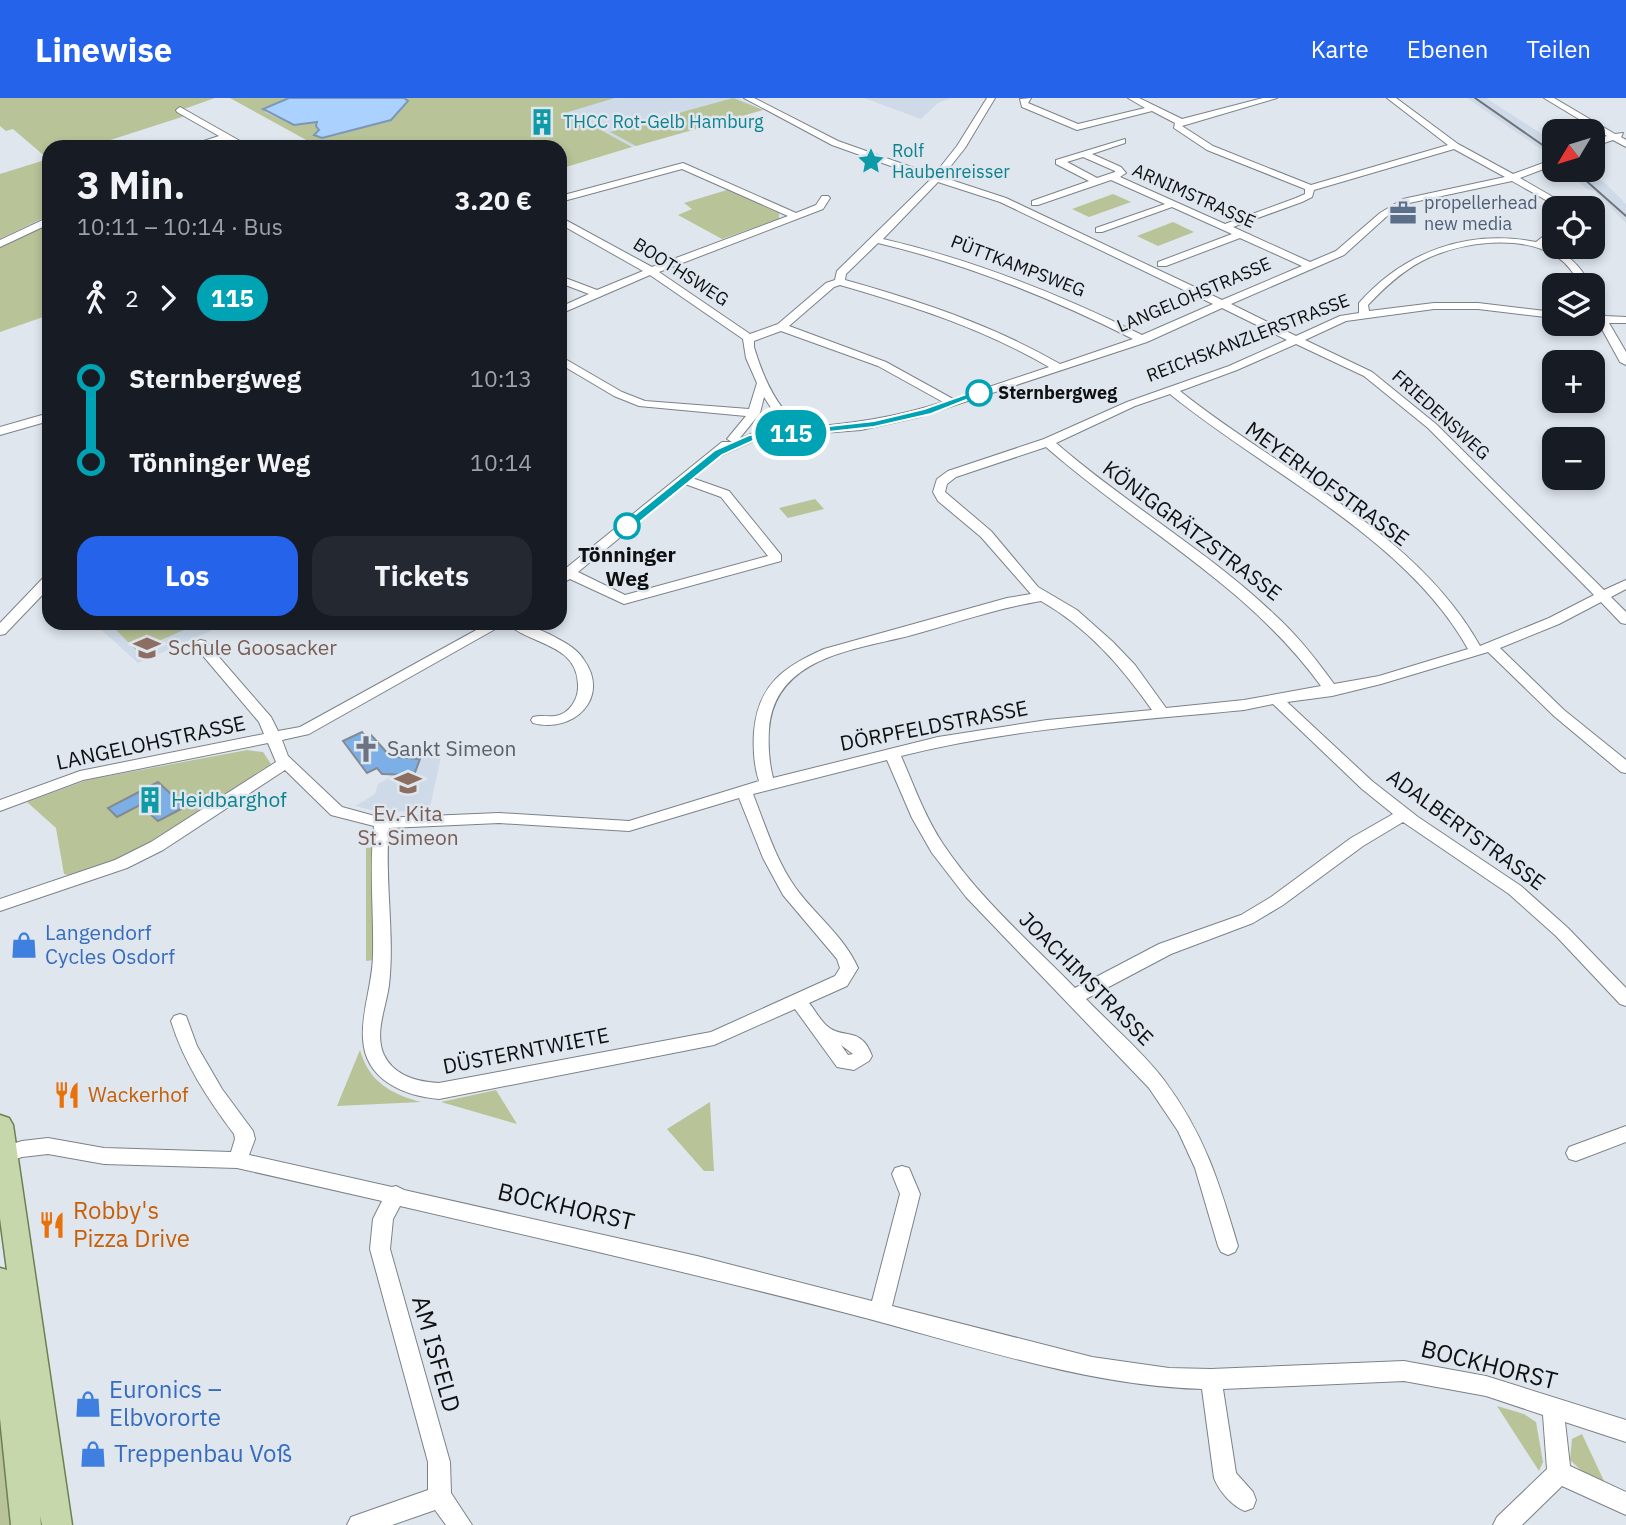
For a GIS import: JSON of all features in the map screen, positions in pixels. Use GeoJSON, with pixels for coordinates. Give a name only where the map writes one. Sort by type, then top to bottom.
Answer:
{"type":"FeatureCollection","features":[{"type":"Feature","properties":{"kind":"main road"},"geometry":{"type":"LineString","coordinates":[[0,1125],[2,1154],[57,1525]]}},
{"type":"Feature","properties":{"kind":"main road"},"geometry":{"type":"LineString","coordinates":[[0,1280],[26,1525]]}},
{"type":"Feature","properties":{"kind":"street","name":"FRIEDENSWEG"},"geometry":{"type":"LineString","coordinates":[[748,98],[823,138],[1003,200],[1368,374],[1402,399],[1626,620]]}},
{"type":"Feature","properties":{"kind":"street"},"geometry":{"type":"LineString","coordinates":[[840,282],[841,273],[939,179],[972,133],[991,98]]}},
{"type":"Feature","properties":{"kind":"street"},"geometry":{"type":"LineString","coordinates":[[1027,98],[1023,101],[1025,105],[1077,127],[1155,108]]}},
{"type":"Feature","properties":{"kind":"street"},"geometry":{"type":"LineString","coordinates":[[1132,98],[1181,122]]}},
{"type":"Feature","properties":{"kind":"street"},"geometry":{"type":"LineString","coordinates":[[1273,98],[1181,122],[1177,126],[1196,141],[1310,188],[1455,146]]}},
{"type":"Feature","properties":{"kind":"street"},"geometry":{"type":"LineString","coordinates":[[1391,98],[1455,146],[1546,196]]}},
{"type":"Feature","properties":{"kind":"street"},"geometry":{"type":"LineString","coordinates":[[1548,98],[1626,144]]}},
{"type":"Feature","properties":{"kind":"street"},"geometry":{"type":"LineString","coordinates":[[180,110],[233,140]]}},
{"type":"Feature","properties":{"kind":"street"},"geometry":{"type":"LineString","coordinates":[[1605,140],[1626,134]]}},
{"type":"Feature","properties":{"kind":"street"},"geometry":{"type":"LineString","coordinates":[[213,140],[226,136]]}},
{"type":"Feature","properties":{"kind":"street","name":"ARNIMSTRASSE"},"geometry":{"type":"LineString","coordinates":[[1097,182],[1059,164],[1122,141]]}},
{"type":"Feature","properties":{"kind":"street","name":"ARNIMSTRASSE"},"geometry":{"type":"LineString","coordinates":[[1084,154],[1119,170],[1121,173],[1113,177]]}},
{"type":"Feature","properties":{"kind":"street"},"geometry":{"type":"LineString","coordinates":[[567,197],[679,166],[690,168],[796,216]]}},
{"type":"Feature","properties":{"kind":"street","name":"LANGELOHSTRASSE"},"geometry":{"type":"LineString","coordinates":[[718,453],[771,428],[832,429],[887,422],[1143,340],[1346,249],[1383,215],[1406,201],[1514,178],[1542,167]]}},
{"type":"Feature","properties":{"kind":"street"},"geometry":{"type":"LineString","coordinates":[[1035,203],[1113,177]]}},
{"type":"Feature","properties":{"kind":"street","name":"ARNIMSTRASSE"},"geometry":{"type":"LineString","coordinates":[[1113,177],[1310,266]]}},
{"type":"Feature","properties":{"kind":"street"},"geometry":{"type":"LineString","coordinates":[[1225,227],[1305,197],[1311,191],[1310,188]]}},
{"type":"Feature","properties":{"kind":"street"},"geometry":{"type":"LineString","coordinates":[[567,308],[652,271],[824,205],[825,198]]}},
{"type":"Feature","properties":{"kind":"street"},"geometry":{"type":"LineString","coordinates":[[1099,230],[1173,204]]}},
{"type":"Feature","properties":{"kind":"street"},"geometry":{"type":"LineString","coordinates":[[0,244],[42,223]]}},
{"type":"Feature","properties":{"kind":"street","name":"BOOTHSWEG"},"geometry":{"type":"LineString","coordinates":[[567,224],[652,271],[752,338]]}},
{"type":"Feature","properties":{"kind":"street"},"geometry":{"type":"LineString","coordinates":[[1162,264],[1241,234]]}},
{"type":"Feature","properties":{"kind":"street","name":"PÜTTKAMPSWEG"},"geometry":{"type":"LineString","coordinates":[[876,240],[934,253],[1034,290],[1094,314],[1143,340]]}},
{"type":"Feature","properties":{"kind":"street"},"geometry":{"type":"LineString","coordinates":[[1364,314],[1363,305],[1383,282],[1431,253],[1488,242],[1537,246],[1573,263],[1579,273]]}},
{"type":"Feature","properties":{"kind":"street"},"geometry":{"type":"LineString","coordinates":[[1537,246],[1542,242]]}},
{"type":"Feature","properties":{"kind":"street"},"geometry":{"type":"LineString","coordinates":[[567,282],[597,294]]}},
{"type":"Feature","properties":{"kind":"street"},"geometry":{"type":"LineString","coordinates":[[771,428],[762,384],[753,353],[748,347],[752,338],[781,327],[830,285],[840,282],[914,303],[980,326],[1057,367]]}},
{"type":"Feature","properties":{"kind":"street","name":"REICHSKANZLERSTRASSE"},"geometry":{"type":"LineString","coordinates":[[1163,713],[1130,668],[1108,645],[1072,613],[1040,597],[986,534],[942,498],[939,487],[952,474],[1048,442],[1131,404],[1298,340],[1335,321],[1364,314],[1452,306],[1542,314]]}},
{"type":"Feature","properties":{"kind":"street"},"geometry":{"type":"LineString","coordinates":[[1605,319],[1626,320]]}},
{"type":"Feature","properties":{"kind":"street"},"geometry":{"type":"LineString","coordinates":[[781,327],[882,364],[953,403]]}},
{"type":"Feature","properties":{"kind":"street"},"geometry":{"type":"LineString","coordinates":[[1605,332],[1626,362]]}},
{"type":"Feature","properties":{"kind":"street"},"geometry":{"type":"LineString","coordinates":[[567,363],[618,394],[643,404],[754,413],[771,428]]}},
{"type":"Feature","properties":{"kind":"street"},"geometry":{"type":"LineString","coordinates":[[733,439],[754,413],[762,384]]}},
{"type":"Feature","properties":{"kind":"street","name":"MEYERHOFSTRASSE"},"geometry":{"type":"LineString","coordinates":[[1172,390],[1252,453],[1352,520],[1390,550],[1447,606],[1484,649],[1626,768]]}},
{"type":"Feature","properties":{"kind":"street"},"geometry":{"type":"LineString","coordinates":[[0,431],[42,419]]}},
{"type":"Feature","properties":{"kind":"street","name":"LANGELOHSTRASSE"},"geometry":{"type":"LineString","coordinates":[[569,573],[733,439],[771,428],[794,426],[832,429]]}},
{"type":"Feature","properties":{"kind":"street","name":"KÖNIGGRÄTZSTRASSE"},"geometry":{"type":"LineString","coordinates":[[1048,442],[1100,490],[1264,609],[1298,642],[1332,691]]}},
{"type":"Feature","properties":{"kind":"street"},"geometry":{"type":"LineString","coordinates":[[569,573],[624,600],[776,558],[725,494],[685,480]]}},
{"type":"Feature","properties":{"kind":"street"},"geometry":{"type":"LineString","coordinates":[[1012,601],[1025,582]]}},
{"type":"Feature","properties":{"kind":"street","name":"DÖRPFELDSTRASSE"},"geometry":{"type":"LineString","coordinates":[[273,739],[286,762],[337,811],[382,823],[499,818],[629,826],[768,784],[892,753],[1010,729],[1277,700],[1332,691],[1434,666],[1484,649],[1604,598],[1626,584]]}},
{"type":"Feature","properties":{"kind":"street"},"geometry":{"type":"LineString","coordinates":[[0,631],[42,587]]}},
{"type":"Feature","properties":{"kind":"street"},"geometry":{"type":"LineString","coordinates":[[768,784],[762,757],[761,719],[773,690],[792,670],[826,653],[1012,601],[1040,597]]}},
{"type":"Feature","properties":{"kind":"street","name":"LANGELOHSTRASSE"},"geometry":{"type":"LineString","coordinates":[[0,806],[80,776],[273,739],[318,725],[487,630]]}},
{"type":"Feature","properties":{"kind":"street"},"geometry":{"type":"LineString","coordinates":[[527,630],[573,655],[585,675],[584,696],[574,713],[564,719],[538,720]]}},
{"type":"Feature","properties":{"kind":"street","name":"LANGELOHSTRASSE"},"geometry":{"type":"LineString","coordinates":[[200,644],[252,701],[266,720],[273,739]]}},
{"type":"Feature","properties":{"kind":"street","name":"ADALBERTSTRASSE"},"geometry":{"type":"LineString","coordinates":[[1277,700],[1343,765],[1404,815],[1515,890],[1562,932],[1626,999]]}},
{"type":"Feature","properties":{"kind":"street","name":"JOACHIMSTRASSE"},"geometry":{"type":"LineString","coordinates":[[892,753],[920,818],[948,862],[995,919],[1156,1083],[1185,1126],[1205,1168],[1228,1247]]}},
{"type":"Feature","properties":{"kind":"street"},"geometry":{"type":"LineString","coordinates":[[0,905],[121,864],[157,846],[286,762]]}},
{"type":"Feature","properties":{"kind":"street","name":"DÜSTERNTWIETE"},"geometry":{"type":"LineString","coordinates":[[382,823],[380,983],[371,1038],[383,1069],[392,1078],[412,1088],[454,1090],[700,1042],[728,1034],[841,981],[849,968],[844,956],[789,891],[771,858],[744,792]]}},
{"type":"Feature","properties":{"kind":"street"},"geometry":{"type":"LineString","coordinates":[[1072,998],[1165,949],[1247,919],[1297,887],[1342,852],[1404,815]]}},
{"type":"Feature","properties":{"kind":"street"},"geometry":{"type":"LineString","coordinates":[[799,1002],[824,1034]]}},
{"type":"Feature","properties":{"kind":"street"},"geometry":{"type":"LineString","coordinates":[[180,1021],[188,1047],[215,1094],[243,1131],[244,1139],[237,1160]]}},
{"type":"Feature","properties":{"kind":"street"},"geometry":{"type":"LineString","coordinates":[[1576,1153],[1626,1134]]}},
{"type":"Feature","properties":{"kind":"street","name":"BOCKHORST"},"geometry":{"type":"LineString","coordinates":[[2,1154],[48,1146],[104,1156],[237,1160],[396,1194],[880,1312],[1092,1367],[1169,1378],[1211,1379],[1346,1371],[1404,1371],[1486,1386],[1626,1431]]}},
{"type":"Feature","properties":{"kind":"street"},"geometry":{"type":"LineString","coordinates":[[880,1312],[910,1194],[902,1174]]}},
{"type":"Feature","properties":{"kind":"street","name":"AM ISFELD"},"geometry":{"type":"LineString","coordinates":[[396,1194],[383,1219],[380,1248],[439,1462],[439,1497]]}},
{"type":"Feature","properties":{"kind":"street"},"geometry":{"type":"LineString","coordinates":[[1211,1379],[1225,1478],[1245,1500]]}},
{"type":"Feature","properties":{"kind":"street"},"geometry":{"type":"LineString","coordinates":[[1553,1407],[1559,1473]]}},
{"type":"Feature","properties":{"kind":"street"},"geometry":{"type":"LineString","coordinates":[[1559,1473],[1626,1504]]}},
{"type":"Feature","properties":{"kind":"street"},"geometry":{"type":"LineString","coordinates":[[1505,1525],[1559,1473]]}},
{"type":"Feature","properties":{"kind":"street"},"geometry":{"type":"LineString","coordinates":[[359,1525],[439,1497],[460,1525]]}},
{"type":"Feature","properties":{"kind":"shaded area"},"geometry":{"type":"Polygon","coordinates":[[[615,98],[738,98],[763,110],[632,147],[567,111],[615,98]]]}},
{"type":"Feature","properties":{"kind":"shaded area"},"geometry":{"type":"Polygon","coordinates":[[[864,98],[951,98],[938,103],[921,119],[864,98]]]}},
{"type":"Feature","properties":{"kind":"shaded area"},"geometry":{"type":"Polygon","coordinates":[[[1467,98],[1486,98],[1542,134],[1542,150],[1467,98]]]}},
{"type":"Feature","properties":{"kind":"shaded area"},"geometry":{"type":"Polygon","coordinates":[[[1579,182],[1603,182],[1607,185],[1626,204],[1626,223],[1605,202],[1605,196],[1599,196],[1579,182]]]}},
{"type":"Feature","properties":{"kind":"shaded area","name":"Schule Goosacker"},"geometry":{"type":"Polygon","coordinates":[[[102,630],[212,630],[138,663],[102,630]]]}},
{"type":"Feature","properties":{"kind":"shaded area","name":"Ev. Kita St. Simeon"},"geometry":{"type":"Polygon","coordinates":[[[398,757],[441,757],[429,811],[379,812],[355,806],[375,794],[378,784],[389,778],[391,773],[382,774],[374,764],[398,757]]]}},
{"type":"Feature","properties":{"kind":"green space"},"geometry":{"type":"Polygon","coordinates":[[[0,98],[215,98],[181,110],[188,115],[110,140],[42,140],[42,154],[13,129],[6,131],[0,126],[0,98]]]}},
{"type":"Feature","properties":{"kind":"green space"},"geometry":{"type":"Polygon","coordinates":[[[230,98],[289,98],[264,108],[265,112],[293,125],[318,122],[316,127],[328,137],[392,117],[407,100],[404,98],[615,98],[568,112],[632,147],[567,167],[567,140],[306,140],[230,98]]]}},
{"type":"Feature","properties":{"kind":"green space"},"geometry":{"type":"Polygon","coordinates":[[[733,98],[763,110],[636,146],[610,132],[733,98]]]}},
{"type":"Feature","properties":{"kind":"green space"},"geometry":{"type":"Polygon","coordinates":[[[42,161],[42,218],[0,239],[0,174],[42,161]]]}},
{"type":"Feature","properties":{"kind":"green space"},"geometry":{"type":"Polygon","coordinates":[[[727,190],[779,213],[779,219],[722,239],[678,215],[692,209],[684,203],[727,190]]]}},
{"type":"Feature","properties":{"kind":"green space"},"geometry":{"type":"Polygon","coordinates":[[[1113,194],[1131,202],[1089,217],[1072,209],[1113,194]]]}},
{"type":"Feature","properties":{"kind":"green space"},"geometry":{"type":"Polygon","coordinates":[[[1173,222],[1194,232],[1158,246],[1137,236],[1173,222]]]}},
{"type":"Feature","properties":{"kind":"green space"},"geometry":{"type":"Polygon","coordinates":[[[42,223],[42,317],[0,332],[0,244],[42,223]]]}},
{"type":"Feature","properties":{"kind":"green space"},"geometry":{"type":"Polygon","coordinates":[[[815,499],[824,509],[788,518],[779,508],[815,499]]]}},
{"type":"Feature","properties":{"kind":"green space"},"geometry":{"type":"Polygon","coordinates":[[[116,630],[184,630],[137,651],[116,630]]]}},
{"type":"Feature","properties":{"kind":"green space"},"geometry":{"type":"Polygon","coordinates":[[[247,750],[263,752],[271,764],[133,853],[72,876],[64,874],[56,828],[27,802],[87,780],[247,750]]]}},
{"type":"Feature","properties":{"kind":"green space"},"geometry":{"type":"Polygon","coordinates":[[[374,847],[374,960],[366,961],[366,848],[374,847]]]}},
{"type":"Feature","properties":{"kind":"green space"},"geometry":{"type":"Polygon","coordinates":[[[360,1050],[369,1070],[383,1085],[400,1095],[421,1102],[337,1106],[360,1050]]]}},
{"type":"Feature","properties":{"kind":"green space"},"geometry":{"type":"Polygon","coordinates":[[[496,1090],[517,1124],[441,1102],[496,1090]]]}},
{"type":"Feature","properties":{"kind":"green space"},"geometry":{"type":"Polygon","coordinates":[[[710,1102],[714,1171],[704,1171],[667,1129],[710,1102]]]}},
{"type":"Feature","properties":{"kind":"green space"},"geometry":{"type":"Polygon","coordinates":[[[0,1363],[14,1525],[0,1525],[0,1363]]]}},
{"type":"Feature","properties":{"kind":"green space"},"geometry":{"type":"Polygon","coordinates":[[[1497,1406],[1524,1414],[1536,1422],[1543,1462],[1539,1471],[1497,1406]]]}},
{"type":"Feature","properties":{"kind":"green space"},"geometry":{"type":"Polygon","coordinates":[[[1582,1434],[1604,1481],[1583,1472],[1570,1460],[1572,1439],[1582,1434]]]}},
{"type":"Feature","properties":{"kind":"water"},"geometry":{"type":"Polygon","coordinates":[[[289,98],[404,98],[408,101],[391,120],[322,138],[314,135],[319,130],[317,122],[294,125],[263,109],[289,98]]]}},
{"type":"Feature","properties":{"kind":"building"},"geometry":{"type":"Polygon","coordinates":[[[362,732],[366,737],[371,735],[390,756],[399,752],[398,757],[420,759],[414,775],[382,774],[377,768],[367,773],[343,741],[362,732]]]}},
{"type":"Feature","properties":{"kind":"building","name":"Heidbarghof"},"geometry":{"type":"Polygon","coordinates":[[[158,782],[185,807],[158,821],[140,805],[117,817],[108,808],[158,782]]]}},
{"type":"Feature","properties":{"kind":"tram line"},"geometry":{"type":"LineString","coordinates":[[1475,98],[1542,145]]}},
{"type":"Feature","properties":{"kind":"tram line"},"geometry":{"type":"LineString","coordinates":[[1588,182],[1626,216]]}},
{"type":"Feature","properties":{"kind":"bus line","name":"115"},"geometry":{"type":"LineString","coordinates":[[627,526],[718,453],[758,435],[816,432],[874,424],[927,412],[979,393]]}},
{"type":"Feature","properties":{"kind":"place","name":"THCC Rot-Gelb Hamburg"},"geometry":{"type":"Point","coordinates":[542,122]}},
{"type":"Feature","properties":{"kind":"place","name":"Rolf Haubenreisser"},"geometry":{"type":"Point","coordinates":[871,161]}},
{"type":"Feature","properties":{"kind":"place","name":"propellerhead new media"},"geometry":{"type":"Point","coordinates":[1403,213]}},
{"type":"Feature","properties":{"kind":"place","name":"Sternbergweg"},"geometry":{"type":"Point","coordinates":[979,393]}},
{"type":"Feature","properties":{"kind":"place","name":"Tönninger Weg"},"geometry":{"type":"Point","coordinates":[627,526]}},
{"type":"Feature","properties":{"kind":"place","name":"Schule Goosacker"},"geometry":{"type":"Point","coordinates":[147,648]}},
{"type":"Feature","properties":{"kind":"place","name":"Sankt Simeon"},"geometry":{"type":"Point","coordinates":[366,749]}},
{"type":"Feature","properties":{"kind":"place","name":"Ev. Kita St. Simeon"},"geometry":{"type":"Point","coordinates":[408,783]}},
{"type":"Feature","properties":{"kind":"place","name":"Heidbarghof"},"geometry":{"type":"Point","coordinates":[150,800]}},
{"type":"Feature","properties":{"kind":"place","name":"Langendorf Cycles Osdorf"},"geometry":{"type":"Point","coordinates":[24,945]}},
{"type":"Feature","properties":{"kind":"place","name":"Wackerhof"},"geometry":{"type":"Point","coordinates":[67,1095]}},
{"type":"Feature","properties":{"kind":"place","name":"Robby's Pizza Drive"},"geometry":{"type":"Point","coordinates":[52,1225]}},
{"type":"Feature","properties":{"kind":"place","name":"Euronics – Elbvororte"},"geometry":{"type":"Point","coordinates":[88,1404]}},
{"type":"Feature","properties":{"kind":"place","name":"Treppenbau Voß"},"geometry":{"type":"Point","coordinates":[93,1454]}}]}
